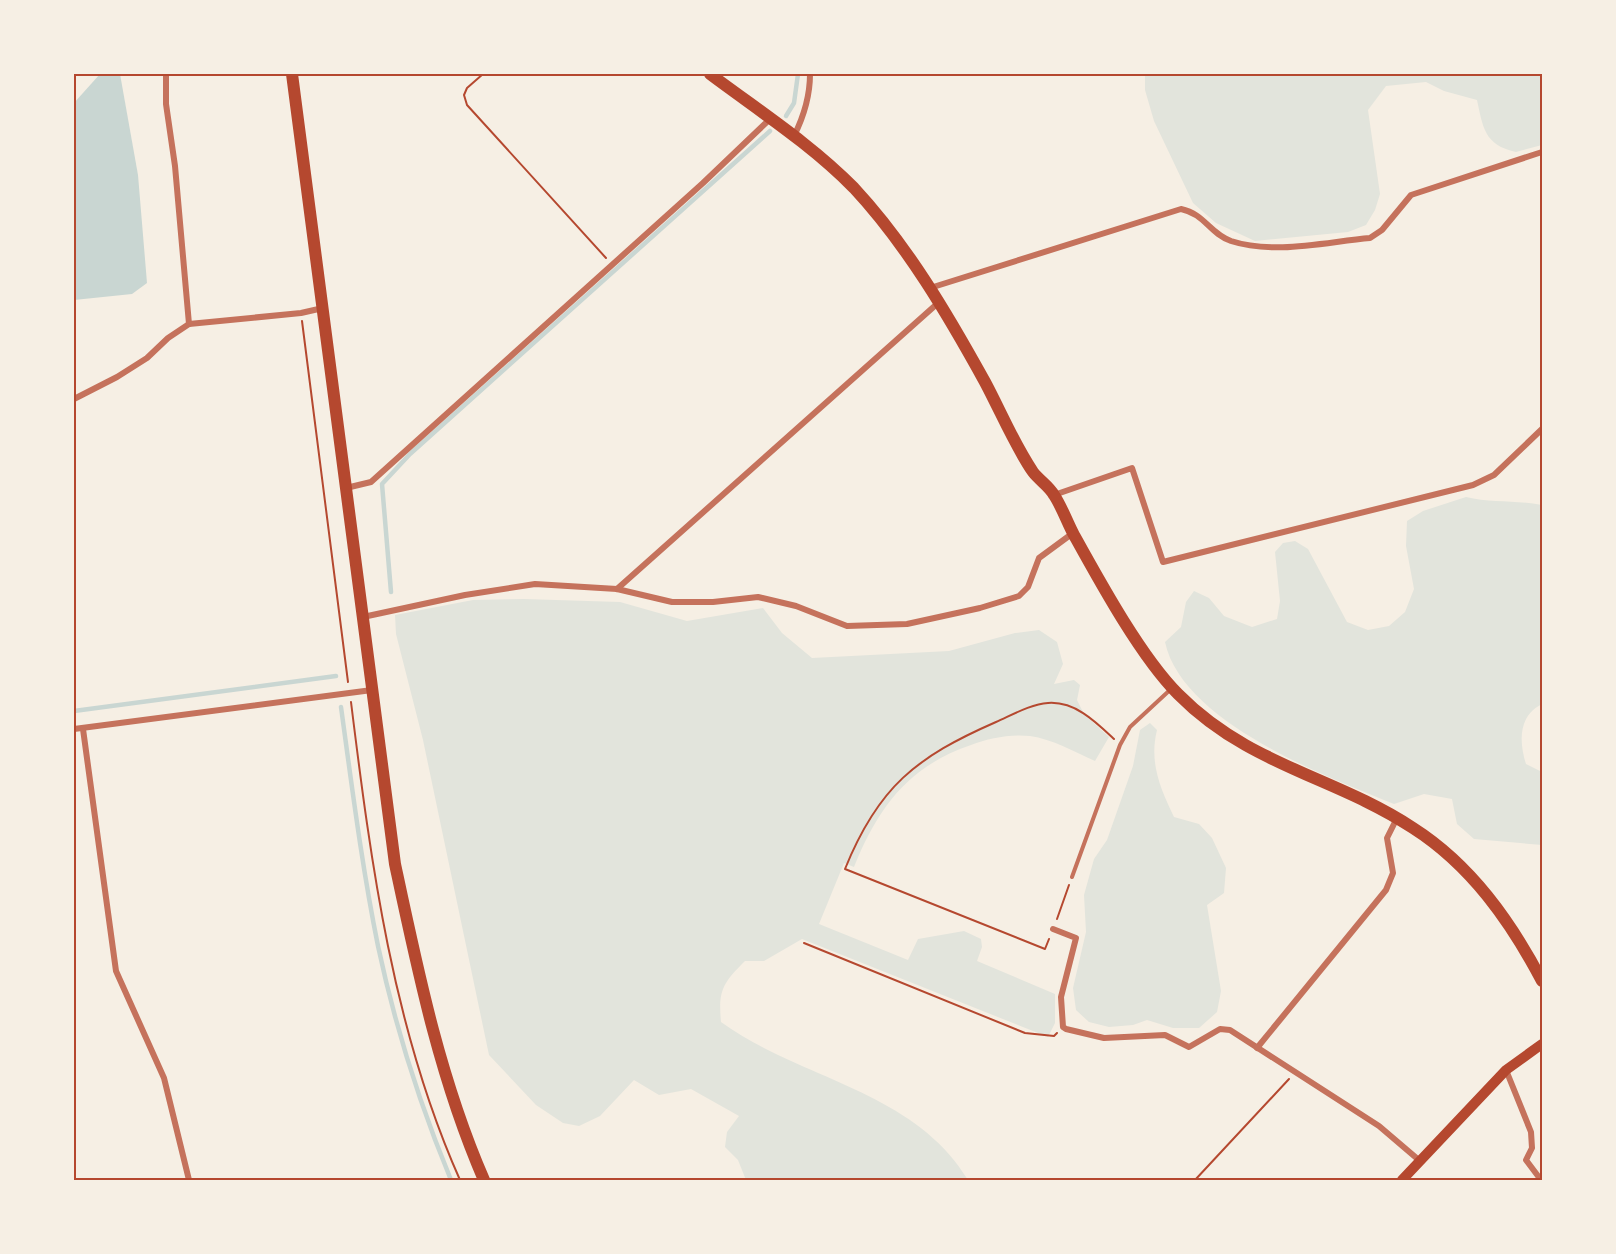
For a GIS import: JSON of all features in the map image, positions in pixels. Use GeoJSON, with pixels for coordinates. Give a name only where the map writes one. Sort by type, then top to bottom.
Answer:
{"type":"FeatureCollection","features":[{"type":"Feature","properties":{"kind":"main road"},"geometry":{"type":"LineString","coordinates":[[292,74],[394,853],[412,951],[440,1058],[484,1180]]}},
{"type":"Feature","properties":{"kind":"main road"},"geometry":{"type":"LineString","coordinates":[[710,74],[794,137],[853,187],[894,236],[930,288],[1034,472],[1054,495],[1073,533],[1141,645],[1172,688],[1230,738],[1397,818],[1444,850],[1480,886],[1520,940],[1542,981]]}},
{"type":"Feature","properties":{"kind":"main road"},"geometry":{"type":"LineString","coordinates":[[1402,1180],[1506,1070],[1542,1044]]}},
{"type":"Feature","properties":{"kind":"street"},"geometry":{"type":"LineString","coordinates":[[166,74],[166,104],[175,165],[189,324]]}},
{"type":"Feature","properties":{"kind":"street"},"geometry":{"type":"LineString","coordinates":[[794,137],[802,120],[810,88],[810,74]]}},
{"type":"Feature","properties":{"kind":"street"},"geometry":{"type":"LineString","coordinates":[[346,488],[371,482],[711,176],[770,119]]}},
{"type":"Feature","properties":{"kind":"street"},"geometry":{"type":"LineString","coordinates":[[930,288],[1181,209],[1194,212],[1210,228],[1229,240],[1261,248],[1370,238],[1383,230],[1411,195],[1542,152]]}},
{"type":"Feature","properties":{"kind":"street"},"geometry":{"type":"LineString","coordinates":[[617,589],[938,303]]}},
{"type":"Feature","properties":{"kind":"street"},"geometry":{"type":"LineString","coordinates":[[74,399],[117,377],[147,358],[168,338],[189,324],[301,313],[323,308]]}},
{"type":"Feature","properties":{"kind":"street"},"geometry":{"type":"LineString","coordinates":[[1054,495],[1132,468],[1163,562],[1473,485],[1494,475],[1542,429]]}},
{"type":"Feature","properties":{"kind":"street"},"geometry":{"type":"LineString","coordinates":[[363,617],[465,595],[535,584],[617,589],[672,602],[713,602],[758,597],[796,606],[847,626],[907,624],[980,608],[1019,596],[1028,587],[1039,558],[1073,533]]}},
{"type":"Feature","properties":{"kind":"street"},"geometry":{"type":"LineString","coordinates":[[74,729],[372,690]]}},
{"type":"Feature","properties":{"kind":"street"},"geometry":{"type":"LineString","coordinates":[[83,729],[117,971],[164,1078],[189,1180]]}},
{"type":"Feature","properties":{"kind":"street"},"geometry":{"type":"LineString","coordinates":[[1257,1048],[1386,890],[1393,873],[1387,838],[1397,818]]}},
{"type":"Feature","properties":{"kind":"street"},"geometry":{"type":"LineString","coordinates":[[1053,929],[1076,938],[1061,997],[1063,1028],[1077,1034],[1104,1038],[1165,1035],[1189,1047],[1220,1029],[1230,1030],[1379,1126],[1421,1161]]}},
{"type":"Feature","properties":{"kind":"street"},"geometry":{"type":"LineString","coordinates":[[1506,1070],[1533,1140],[1526,1160],[1541,1180]]}},
{"type":"Feature","properties":{"kind":"lane"},"geometry":{"type":"LineString","coordinates":[[1072,877],[1120,745],[1130,727],[1172,688]]}},
{"type":"Feature","properties":{"kind":"path"},"geometry":{"type":"LineString","coordinates":[[483,74],[467,88],[464,95],[467,105],[611,264]]}},
{"type":"Feature","properties":{"kind":"path"},"geometry":{"type":"LineString","coordinates":[[301,313],[367,831],[389,953],[417,1063],[460,1180]]}},
{"type":"Feature","properties":{"kind":"path"},"geometry":{"type":"LineString","coordinates":[[1072,877],[1045,949],[845,869],[859,835],[888,791],[917,763],[991,724],[1048,703],[1085,712],[1120,745]]}},
{"type":"Feature","properties":{"kind":"path"},"geometry":{"type":"LineString","coordinates":[[804,943],[1025,1033],[1054,1036],[1063,1028]]}},
{"type":"Feature","properties":{"kind":"path"},"geometry":{"type":"LineString","coordinates":[[1195,1180],[1295,1073]]}},
{"type":"Feature","properties":{"kind":"shaded area"},"geometry":{"type":"Polygon","coordinates":[[[100,74],[120,74],[138,175],[147,283],[132,294],[74,300],[74,103],[100,74]]]}},
{"type":"Feature","properties":{"kind":"shaded area"},"geometry":{"type":"Polygon","coordinates":[[[1145,74],[1542,74],[1542,145],[1516,152],[1497,145],[1487,133],[1477,100],[1444,91],[1426,82],[1386,86],[1368,110],[1380,194],[1375,210],[1366,225],[1348,232],[1255,241],[1216,223],[1193,203],[1154,121],[1145,90],[1145,74]]]}},
{"type":"Feature","properties":{"kind":"shaded area"},"geometry":{"type":"Polygon","coordinates":[[[1466,497],[1542,505],[1542,704],[1528,715],[1522,730],[1522,747],[1526,764],[1542,772],[1542,845],[1474,839],[1457,824],[1452,799],[1424,794],[1394,804],[1296,762],[1227,721],[1198,697],[1177,671],[1165,642],[1181,627],[1186,602],[1194,591],[1209,598],[1224,616],[1252,627],[1277,619],[1280,601],[1275,552],[1283,543],[1295,541],[1308,549],[1347,622],[1368,630],[1389,626],[1405,612],[1414,589],[1406,546],[1407,521],[1423,511],[1466,497]]]}},
{"type":"Feature","properties":{"kind":"shaded area"},"geometry":{"type":"Polygon","coordinates":[[[473,600],[620,602],[687,621],[763,608],[782,633],[812,658],[949,651],[1015,633],[1039,630],[1057,642],[1063,664],[1054,684],[1074,680],[1080,685],[1077,700],[1084,714],[1109,737],[1095,761],[1047,740],[1030,736],[1015,736],[1000,737],[978,743],[930,764],[898,791],[885,808],[863,845],[854,867],[844,863],[819,924],[908,960],[918,939],[964,931],[981,939],[982,947],[977,961],[1055,994],[1055,1023],[1048,1037],[802,939],[764,961],[745,961],[732,975],[721,994],[721,1022],[785,1058],[887,1105],[918,1125],[945,1150],[968,1180],[746,1180],[738,1160],[725,1147],[727,1132],[739,1116],[691,1089],[659,1095],[634,1080],[600,1116],[579,1126],[563,1123],[536,1105],[489,1055],[423,740],[396,634],[395,615],[473,600]]]}},
{"type":"Feature","properties":{"kind":"shaded area"},"geometry":{"type":"Polygon","coordinates":[[[1150,723],[1157,730],[1154,753],[1157,775],[1174,817],[1199,824],[1212,838],[1226,868],[1224,893],[1207,905],[1221,991],[1217,1012],[1199,1028],[1173,1028],[1147,1020],[1133,1025],[1109,1027],[1089,1022],[1076,1010],[1073,988],[1086,932],[1084,895],[1094,859],[1107,840],[1133,766],[1140,730],[1150,723]]]}},
{"type":"Feature","properties":{"kind":"waterway"},"geometry":{"type":"LineString","coordinates":[[786,116],[794,103],[798,74]]}},
{"type":"Feature","properties":{"kind":"waterway"},"geometry":{"type":"LineString","coordinates":[[391,592],[382,484],[410,454],[770,131]]}},
{"type":"Feature","properties":{"kind":"waterway"},"geometry":{"type":"LineString","coordinates":[[74,711],[336,676]]}},
{"type":"Feature","properties":{"kind":"waterway"},"geometry":{"type":"LineString","coordinates":[[341,707],[362,857],[378,946],[409,1065],[451,1180]]}}]}
